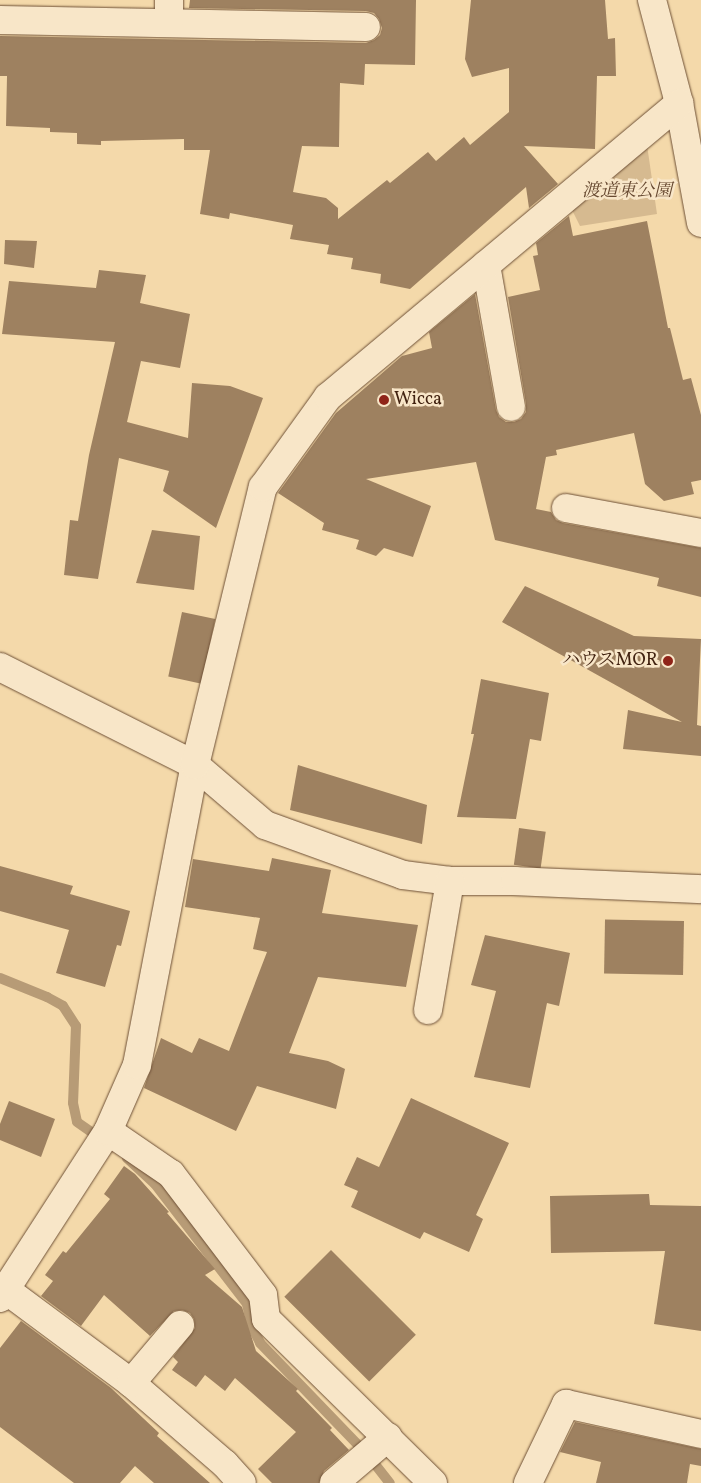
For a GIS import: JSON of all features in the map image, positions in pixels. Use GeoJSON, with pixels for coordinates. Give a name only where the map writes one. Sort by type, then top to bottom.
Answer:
{"type":"FeatureCollection","features":[{"type":"Feature","properties":{"kind":"street"},"geometry":{"type":"LineString","coordinates":[[652,0],[678,103],[701,223]]}},
{"type":"Feature","properties":{"kind":"street"},"geometry":{"type":"LineString","coordinates":[[0,20],[169,12],[366,27]]}},
{"type":"Feature","properties":{"kind":"street"},"geometry":{"type":"LineString","coordinates":[[242,1483],[225,1464],[131,1383],[3,1294],[104,1137],[137,1065],[194,765],[263,487],[328,397],[678,103]]}},
{"type":"Feature","properties":{"kind":"street"},"geometry":{"type":"LineString","coordinates":[[486,266],[511,407]]}},
{"type":"Feature","properties":{"kind":"street"},"geometry":{"type":"LineString","coordinates":[[566,508],[701,533]]}},
{"type":"Feature","properties":{"kind":"street"},"geometry":{"type":"LineString","coordinates":[[0,667],[194,765],[265,825],[404,875],[450,881],[515,881],[701,889]]}},
{"type":"Feature","properties":{"kind":"street"},"geometry":{"type":"LineString","coordinates":[[428,1010],[450,881]]}},
{"type":"Feature","properties":{"kind":"street"},"geometry":{"type":"LineString","coordinates":[[104,1137],[171,1174],[263,1295],[266,1319],[433,1483]]}},
{"type":"Feature","properties":{"kind":"street"},"geometry":{"type":"LineString","coordinates":[[131,1383],[180,1325]]}},
{"type":"Feature","properties":{"kind":"street"},"geometry":{"type":"LineString","coordinates":[[528,1483],[566,1404],[701,1434]]}},
{"type":"Feature","properties":{"kind":"street"},"geometry":{"type":"LineString","coordinates":[[334,1483],[388,1437]]}},
{"type":"Feature","properties":{"kind":"green space","name":"渡道東公園"},"geometry":{"type":"Polygon","coordinates":[[[646,138],[657,214],[580,226],[571,208],[646,138]]]}},
{"type":"Feature","properties":{"kind":"building"},"geometry":{"type":"Polygon","coordinates":[[[190,0],[416,0],[415,65],[365,64],[364,85],[340,83],[339,147],[302,146],[293,192],[326,198],[338,208],[338,219],[387,180],[390,183],[428,152],[436,161],[464,137],[470,145],[509,112],[509,68],[472,77],[465,59],[471,0],[605,0],[608,39],[615,38],[616,76],[597,76],[595,149],[524,146],[558,184],[529,208],[526,187],[410,289],[380,283],[381,274],[351,269],[353,258],[327,254],[329,245],[290,239],[293,225],[230,213],[229,219],[200,214],[210,150],[184,150],[184,139],[101,141],[101,145],[77,144],[77,133],[50,132],[50,128],[6,126],[7,76],[0,76],[0,36],[366,43],[380,35],[382,28],[379,19],[374,13],[366,11],[189,8],[190,0]]]}},
{"type":"Feature","properties":{"kind":"building"},"geometry":{"type":"Polygon","coordinates":[[[569,216],[573,236],[647,221],[668,328],[670,328],[683,380],[691,378],[701,415],[701,480],[691,482],[694,494],[664,501],[645,484],[634,433],[556,450],[557,455],[546,457],[536,509],[551,512],[556,520],[563,523],[701,548],[701,597],[657,586],[659,578],[495,540],[476,462],[366,479],[431,506],[413,557],[384,548],[376,556],[356,549],[359,540],[322,530],[324,523],[278,493],[336,413],[402,356],[432,348],[429,332],[475,294],[496,410],[499,417],[506,422],[514,422],[521,419],[526,412],[526,404],[508,297],[540,290],[533,256],[538,255],[536,243],[569,216]]]}},
{"type":"Feature","properties":{"kind":"building"},"geometry":{"type":"Polygon","coordinates":[[[5,240],[37,241],[34,268],[4,264],[5,240]]]}},
{"type":"Feature","properties":{"kind":"building"},"geometry":{"type":"Polygon","coordinates":[[[99,270],[146,275],[140,303],[190,314],[180,368],[141,361],[127,422],[188,438],[192,383],[230,386],[263,398],[216,528],[163,491],[169,471],[119,458],[98,579],[64,575],[70,520],[78,521],[89,455],[115,342],[2,334],[9,281],[96,288],[99,270]]]}},
{"type":"Feature","properties":{"kind":"building"},"geometry":{"type":"Polygon","coordinates":[[[152,530],[200,536],[194,590],[136,583],[152,530]]]}},
{"type":"Feature","properties":{"kind":"building"},"geometry":{"type":"Polygon","coordinates":[[[525,586],[634,636],[701,639],[697,725],[701,726],[701,756],[623,749],[628,710],[682,722],[502,622],[525,586]]]}},
{"type":"Feature","properties":{"kind":"building"},"geometry":{"type":"Polygon","coordinates":[[[182,612],[215,619],[202,684],[168,677],[182,612]]]}},
{"type":"Feature","properties":{"kind":"building"},"geometry":{"type":"Polygon","coordinates":[[[481,679],[549,693],[541,741],[530,739],[516,819],[457,817],[474,734],[471,734],[481,679]]]}},
{"type":"Feature","properties":{"kind":"building"},"geometry":{"type":"Polygon","coordinates":[[[298,765],[427,805],[422,844],[290,810],[298,765]]]}},
{"type":"Feature","properties":{"kind":"building"},"geometry":{"type":"Polygon","coordinates":[[[519,828],[546,832],[541,868],[514,865],[519,828]]]}},
{"type":"Feature","properties":{"kind":"building"},"geometry":{"type":"Polygon","coordinates":[[[272,858],[331,870],[322,913],[418,925],[406,987],[318,977],[289,1053],[328,1061],[345,1069],[336,1109],[257,1086],[236,1131],[144,1088],[161,1038],[192,1053],[199,1038],[229,1051],[267,952],[253,949],[260,918],[185,907],[193,859],[269,871],[272,858]]]}},
{"type":"Feature","properties":{"kind":"building"},"geometry":{"type":"Polygon","coordinates":[[[0,866],[73,886],[70,894],[130,911],[121,946],[117,945],[105,987],[56,973],[69,930],[0,911],[0,866]]]}},
{"type":"Feature","properties":{"kind":"building"},"geometry":{"type":"Polygon","coordinates":[[[605,920],[684,921],[683,975],[604,974],[605,920]]]}},
{"type":"Feature","properties":{"kind":"building"},"geometry":{"type":"Polygon","coordinates":[[[485,935],[570,953],[559,1006],[547,1003],[530,1088],[474,1077],[496,991],[471,985],[485,935]]]}},
{"type":"Feature","properties":{"kind":"building"},"geometry":{"type":"Polygon","coordinates":[[[411,1098],[509,1143],[476,1215],[483,1219],[469,1252],[424,1232],[420,1239],[351,1207],[358,1191],[344,1185],[357,1157],[379,1167],[411,1098]]]}},
{"type":"Feature","properties":{"kind":"building"},"geometry":{"type":"Polygon","coordinates":[[[9,1101],[55,1119],[41,1157],[0,1140],[0,1124],[9,1101]]]}},
{"type":"Feature","properties":{"kind":"building"},"geometry":{"type":"Polygon","coordinates":[[[124,1166],[135,1174],[169,1212],[167,1213],[215,1269],[205,1275],[242,1307],[256,1351],[298,1389],[296,1391],[332,1428],[330,1430],[349,1450],[324,1471],[319,1483],[272,1483],[258,1469],[296,1432],[235,1378],[225,1391],[205,1375],[196,1387],[172,1370],[178,1362],[173,1357],[195,1328],[194,1319],[190,1313],[182,1310],[174,1311],[150,1336],[104,1295],[81,1326],[41,1296],[53,1281],[45,1275],[63,1251],[66,1253],[110,1199],[104,1194],[124,1166]]]}},
{"type":"Feature","properties":{"kind":"building"},"geometry":{"type":"Polygon","coordinates":[[[649,1194],[650,1205],[701,1206],[701,1331],[654,1324],[665,1251],[551,1253],[550,1196],[649,1194]]]}},
{"type":"Feature","properties":{"kind":"building"},"geometry":{"type":"Polygon","coordinates":[[[331,1250],[416,1335],[369,1382],[284,1297],[331,1250]]]}},
{"type":"Feature","properties":{"kind":"building"},"geometry":{"type":"Polygon","coordinates":[[[21,1321],[111,1388],[159,1433],[157,1436],[210,1483],[154,1483],[135,1466],[120,1483],[74,1483],[0,1427],[0,1348],[21,1321]]]}},
{"type":"Feature","properties":{"kind":"building"},"geometry":{"type":"Polygon","coordinates":[[[575,1422],[701,1449],[701,1466],[690,1464],[687,1483],[596,1483],[601,1462],[560,1452],[575,1422]]]}},
{"type":"Feature","properties":{"kind":"waterway"},"geometry":{"type":"LineString","coordinates":[[0,978],[47,997],[63,1006],[76,1026],[73,1103],[77,1122],[101,1139]]}},
{"type":"Feature","properties":{"kind":"waterway"},"geometry":{"type":"LineString","coordinates":[[127,1158],[155,1184],[247,1304],[252,1327],[260,1343],[367,1454],[390,1483]]}},
{"type":"Feature","properties":{"kind":"place","name":"Wicca"},"geometry":{"type":"Point","coordinates":[384,400]}},
{"type":"Feature","properties":{"kind":"place","name":"ハウスMOR"},"geometry":{"type":"Point","coordinates":[668,661]}}]}
